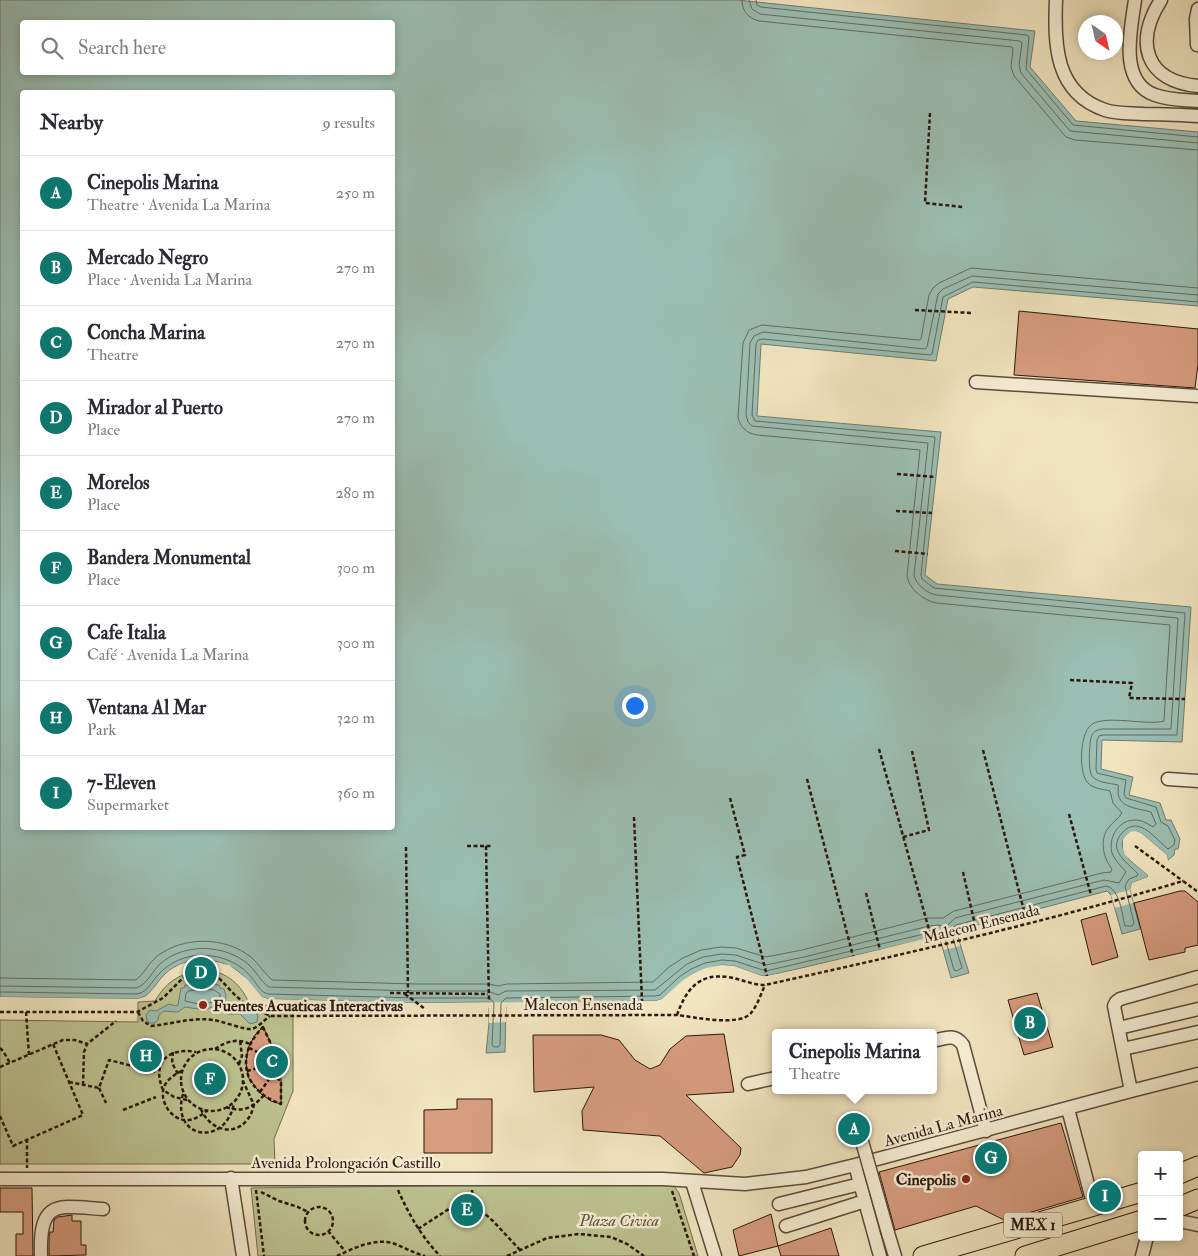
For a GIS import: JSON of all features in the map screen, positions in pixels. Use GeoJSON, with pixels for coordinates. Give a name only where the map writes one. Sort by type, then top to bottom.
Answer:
{"type":"FeatureCollection","features":[{"type":"Feature","properties":{"kind":"highway"},"geometry":{"type":"LineString","coordinates":[[1183,1172],[1198,1166]]}},
{"type":"Feature","properties":{"kind":"highway","name":"MEX 1"},"geometry":{"type":"LineString","coordinates":[[923,1256],[1138,1195]]}},
{"type":"Feature","properties":{"kind":"highway","name":"MEX 1"},"geometry":{"type":"LineString","coordinates":[[1025,1256],[1138,1221]]}},
{"type":"Feature","properties":{"kind":"street"},"geometry":{"type":"LineString","coordinates":[[1056,0],[1058,55],[1064,76],[1076,93],[1093,105],[1107,110],[1128,113],[1198,116]]}},
{"type":"Feature","properties":{"kind":"street"},"geometry":{"type":"LineString","coordinates":[[1135,0],[1129,52],[1135,77],[1142,86],[1154,94],[1169,98],[1198,101]]}},
{"type":"Feature","properties":{"kind":"street"},"geometry":{"type":"LineString","coordinates":[[1161,0],[1148,28],[1145,42],[1148,56],[1155,66],[1174,80],[1198,86]]}},
{"type":"Feature","properties":{"kind":"street"},"geometry":{"type":"LineString","coordinates":[[1197,45],[1196,19],[1198,9]]}},
{"type":"Feature","properties":{"kind":"street"},"geometry":{"type":"LineString","coordinates":[[976,382],[1198,396]]}},
{"type":"Feature","properties":{"kind":"street"},"geometry":{"type":"LineString","coordinates":[[1168,779],[1198,781]]}},
{"type":"Feature","properties":{"kind":"street"},"geometry":{"type":"LineString","coordinates":[[1131,1090],[1114,1006],[1116,1002],[1120,999],[1198,977]]}},
{"type":"Feature","properties":{"kind":"street"},"geometry":{"type":"LineString","coordinates":[[1119,1028],[1198,1009]]}},
{"type":"Feature","properties":{"kind":"street"},"geometry":{"type":"LineString","coordinates":[[1123,1049],[1198,1032]]}},
{"type":"Feature","properties":{"kind":"street"},"geometry":{"type":"LineString","coordinates":[[937,1039],[950,1036],[956,1037],[963,1045],[986,1130]]}},
{"type":"Feature","properties":{"kind":"street","name":"Avenida La Marina"},"geometry":{"type":"LineString","coordinates":[[692,1182],[745,1184],[806,1177],[1068,1109],[1131,1090],[1198,1074]]}},
{"type":"Feature","properties":{"kind":"street"},"geometry":{"type":"LineString","coordinates":[[748,1084],[772,1079]]}},
{"type":"Feature","properties":{"kind":"street"},"geometry":{"type":"LineString","coordinates":[[1068,1109],[1094,1207]]}},
{"type":"Feature","properties":{"kind":"street"},"geometry":{"type":"LineString","coordinates":[[859,1131],[895,1256]]}},
{"type":"Feature","properties":{"kind":"street"},"geometry":{"type":"LineString","coordinates":[[855,1165],[880,1256]]}},
{"type":"Feature","properties":{"kind":"street"},"geometry":{"type":"LineString","coordinates":[[231,1178],[243,1256]]}},
{"type":"Feature","properties":{"kind":"street","name":"Avenida Prolongación Castillo"},"geometry":{"type":"LineString","coordinates":[[0,1179],[663,1179],[692,1182]]}},
{"type":"Feature","properties":{"kind":"street"},"geometry":{"type":"LineString","coordinates":[[692,1182],[715,1256]]}},
{"type":"Feature","properties":{"kind":"street"},"geometry":{"type":"LineString","coordinates":[[780,1204],[860,1184]]}},
{"type":"Feature","properties":{"kind":"street"},"geometry":{"type":"LineString","coordinates":[[786,1226],[865,1201]]}},
{"type":"Feature","properties":{"kind":"street"},"geometry":{"type":"LineString","coordinates":[[41,1256],[40,1239],[47,1217],[52,1210],[62,1206],[103,1209]]}},
{"type":"Feature","properties":{"kind":"street"},"geometry":{"type":"LineString","coordinates":[[1183,1222],[1198,1225]]}},
{"type":"Feature","properties":{"kind":"street"},"geometry":{"type":"LineString","coordinates":[[1142,1256],[1146,1241]]}},
{"type":"Feature","properties":{"kind":"path"},"geometry":{"type":"LineString","coordinates":[[930,113],[925,204],[963,207]]}},
{"type":"Feature","properties":{"kind":"path"},"geometry":{"type":"LineString","coordinates":[[915,310],[972,313]]}},
{"type":"Feature","properties":{"kind":"path"},"geometry":{"type":"LineString","coordinates":[[897,474],[936,477]]}},
{"type":"Feature","properties":{"kind":"path"},"geometry":{"type":"LineString","coordinates":[[896,511],[932,513]]}},
{"type":"Feature","properties":{"kind":"path"},"geometry":{"type":"LineString","coordinates":[[895,552],[928,554]]}},
{"type":"Feature","properties":{"kind":"path"},"geometry":{"type":"LineString","coordinates":[[1070,680],[1132,683],[1130,698],[1185,699]]}},
{"type":"Feature","properties":{"kind":"path"},"geometry":{"type":"LineString","coordinates":[[879,748],[931,937]]}},
{"type":"Feature","properties":{"kind":"path"},"geometry":{"type":"LineString","coordinates":[[983,750],[1024,911]]}},
{"type":"Feature","properties":{"kind":"path"},"geometry":{"type":"LineString","coordinates":[[903,837],[929,830],[912,751]]}},
{"type":"Feature","properties":{"kind":"path"},"geometry":{"type":"LineString","coordinates":[[807,779],[852,956]]}},
{"type":"Feature","properties":{"kind":"path"},"geometry":{"type":"LineString","coordinates":[[730,798],[745,855],[737,857],[767,976]]}},
{"type":"Feature","properties":{"kind":"path"},"geometry":{"type":"LineString","coordinates":[[1069,814],[1091,895]]}},
{"type":"Feature","properties":{"kind":"path"},"geometry":{"type":"LineString","coordinates":[[634,817],[642,1001]]}},
{"type":"Feature","properties":{"kind":"path"},"geometry":{"type":"LineString","coordinates":[[467,846],[493,846]]}},
{"type":"Feature","properties":{"kind":"path"},"geometry":{"type":"LineString","coordinates":[[486,846],[489,1002]]}},
{"type":"Feature","properties":{"kind":"path"},"geometry":{"type":"LineString","coordinates":[[1135,846],[1198,892]]}},
{"type":"Feature","properties":{"kind":"path"},"geometry":{"type":"LineString","coordinates":[[406,847],[408,993]]}},
{"type":"Feature","properties":{"kind":"path"},"geometry":{"type":"LineString","coordinates":[[963,872],[976,925]]}},
{"type":"Feature","properties":{"kind":"path","name":"Malecon Ensenada"},"geometry":{"type":"LineString","coordinates":[[677,1015],[683,997],[688,991],[695,984],[713,977],[728,977],[748,983],[765,985],[942,945],[1184,881]]}},
{"type":"Feature","properties":{"kind":"path"},"geometry":{"type":"LineString","coordinates":[[866,892],[880,950]]}},
{"type":"Feature","properties":{"kind":"path"},"geometry":{"type":"LineString","coordinates":[[0,1012],[137,1012],[163,998],[184,977],[194,973],[208,972],[216,975],[234,996],[270,1016],[250,1030],[227,1022],[200,1019],[168,1022],[151,1026],[143,1021],[137,1012]]}},
{"type":"Feature","properties":{"kind":"path","name":"Malecon Ensenada"},"geometry":{"type":"LineString","coordinates":[[270,1016],[677,1015],[726,1020],[746,1017],[751,1013],[765,985]]}},
{"type":"Feature","properties":{"kind":"path"},"geometry":{"type":"LineString","coordinates":[[390,993],[488,994]]}},
{"type":"Feature","properties":{"kind":"path"},"geometry":{"type":"LineString","coordinates":[[403,993],[425,1009]]}},
{"type":"Feature","properties":{"kind":"path"},"geometry":{"type":"LineString","coordinates":[[26,1012],[29,1055]]}},
{"type":"Feature","properties":{"kind":"path"},"geometry":{"type":"LineString","coordinates":[[83,1085],[84,1052],[87,1044],[116,1021]]}},
{"type":"Feature","properties":{"kind":"path"},"geometry":{"type":"LineString","coordinates":[[263,1027],[272,1046],[266,1056],[266,1066],[272,1075],[281,1081],[281,1104],[271,1100],[254,1088],[247,1071],[248,1048],[255,1035],[263,1027]]}},
{"type":"Feature","properties":{"kind":"path"},"geometry":{"type":"LineString","coordinates":[[0,1067],[62,1040],[75,1040],[87,1044]]}},
{"type":"Feature","properties":{"kind":"path"},"geometry":{"type":"LineString","coordinates":[[215,1049],[224,1043],[240,1040],[250,1044]]}},
{"type":"Feature","properties":{"kind":"path"},"geometry":{"type":"LineString","coordinates":[[239,1064],[242,1056],[240,1040]]}},
{"type":"Feature","properties":{"kind":"path"},"geometry":{"type":"LineString","coordinates":[[0,1116],[13,1146],[83,1115],[53,1044]]}},
{"type":"Feature","properties":{"kind":"path"},"geometry":{"type":"LineString","coordinates":[[0,1048],[10,1063]]}},
{"type":"Feature","properties":{"kind":"path"},"geometry":{"type":"LineString","coordinates":[[248,1048],[266,1056]]}},
{"type":"Feature","properties":{"kind":"path"},"geometry":{"type":"LineString","coordinates":[[243,1081],[240,1093],[234,1101],[226,1108],[217,1111],[197,1108],[183,1094],[180,1085],[184,1064],[192,1056],[206,1049],[222,1050],[232,1056],[239,1064],[243,1081],[254,1105]]}},
{"type":"Feature","properties":{"kind":"path"},"geometry":{"type":"LineString","coordinates":[[197,1052],[186,1050],[173,1052],[165,1057],[160,1064],[160,1079],[164,1100],[171,1113],[183,1120],[188,1126],[204,1134],[219,1129],[237,1128],[245,1123],[254,1105],[264,1095]]}},
{"type":"Feature","properties":{"kind":"path"},"geometry":{"type":"LineString","coordinates":[[173,1052],[172,1064],[180,1077]]}},
{"type":"Feature","properties":{"kind":"path"},"geometry":{"type":"LineString","coordinates":[[106,1103],[99,1088],[109,1060],[156,1072]]}},
{"type":"Feature","properties":{"kind":"path"},"geometry":{"type":"LineString","coordinates":[[247,1071],[266,1066]]}},
{"type":"Feature","properties":{"kind":"path"},"geometry":{"type":"LineString","coordinates":[[163,1090],[169,1079],[182,1071]]}},
{"type":"Feature","properties":{"kind":"path"},"geometry":{"type":"LineString","coordinates":[[260,1092],[272,1075]]}},
{"type":"Feature","properties":{"kind":"path"},"geometry":{"type":"LineString","coordinates":[[69,1082],[99,1088]]}},
{"type":"Feature","properties":{"kind":"path"},"geometry":{"type":"LineString","coordinates":[[163,1090],[182,1100],[188,1100]]}},
{"type":"Feature","properties":{"kind":"path"},"geometry":{"type":"LineString","coordinates":[[183,1094],[181,1111],[183,1120]]}},
{"type":"Feature","properties":{"kind":"path"},"geometry":{"type":"LineString","coordinates":[[123,1110],[156,1097]]}},
{"type":"Feature","properties":{"kind":"path"},"geometry":{"type":"LineString","coordinates":[[219,1129],[228,1120],[233,1110],[234,1101]]}},
{"type":"Feature","properties":{"kind":"path"},"geometry":{"type":"LineString","coordinates":[[226,1108],[240,1110],[254,1105]]}},
{"type":"Feature","properties":{"kind":"path"},"geometry":{"type":"LineString","coordinates":[[201,1109],[203,1114],[219,1129]]}},
{"type":"Feature","properties":{"kind":"path"},"geometry":{"type":"LineString","coordinates":[[183,1120],[197,1118],[207,1111]]}},
{"type":"Feature","properties":{"kind":"path"},"geometry":{"type":"LineString","coordinates":[[27,1140],[27,1179]]}},
{"type":"Feature","properties":{"kind":"path"},"geometry":{"type":"LineString","coordinates":[[469,1187],[472,1187],[473,1206]]}},
{"type":"Feature","properties":{"kind":"path"},"geometry":{"type":"LineString","coordinates":[[251,1188],[279,1202],[308,1212]]}},
{"type":"Feature","properties":{"kind":"path"},"geometry":{"type":"LineString","coordinates":[[405,1188],[397,1188],[418,1228],[427,1242],[440,1256]]}},
{"type":"Feature","properties":{"kind":"path"},"geometry":{"type":"LineString","coordinates":[[667,1189],[673,1192],[694,1256]]}},
{"type":"Feature","properties":{"kind":"path"},"geometry":{"type":"LineString","coordinates":[[256,1190],[267,1190]]}},
{"type":"Feature","properties":{"kind":"path"},"geometry":{"type":"LineString","coordinates":[[256,1190],[264,1256]]}},
{"type":"Feature","properties":{"kind":"path"},"geometry":{"type":"LineString","coordinates":[[418,1228],[455,1205],[476,1206],[521,1251]]}},
{"type":"Feature","properties":{"kind":"path"},"geometry":{"type":"LineString","coordinates":[[321,1206],[330,1211],[333,1224],[328,1231],[320,1235],[308,1230],[304,1221],[312,1208],[321,1206]]}},
{"type":"Feature","properties":{"kind":"path"},"geometry":{"type":"LineString","coordinates":[[328,1231],[345,1252]]}},
{"type":"Feature","properties":{"kind":"path"},"geometry":{"type":"LineString","coordinates":[[507,1256],[547,1238],[579,1234],[611,1236],[644,1256]]}},
{"type":"Feature","properties":{"kind":"path"},"geometry":{"type":"LineString","coordinates":[[337,1256],[366,1244],[380,1242],[393,1243],[425,1256]]}},
{"type":"Feature","properties":{"kind":"green space"},"geometry":{"type":"Polygon","coordinates":[[[199,970],[216,972],[230,978],[241,989],[249,1003],[256,1005],[293,1006],[293,1091],[274,1139],[275,1164],[0,1164],[0,1020],[138,1022],[138,1002],[155,1001],[163,989],[173,980],[199,970]]]}},
{"type":"Feature","properties":{"kind":"green space","name":"Plaza Civica"},"geometry":{"type":"Polygon","coordinates":[[[663,1183],[674,1186],[679,1193],[698,1256],[258,1256],[251,1188],[663,1183]]]}},
{"type":"Feature","properties":{"kind":"water"},"geometry":{"type":"Polygon","coordinates":[[[0,0],[737,0],[1035,31],[1030,67],[1076,121],[1198,132],[1198,306],[973,287],[948,299],[936,361],[761,344],[757,416],[941,432],[925,575],[937,584],[1191,607],[1182,742],[1102,740],[1101,769],[1133,777],[1129,795],[1160,803],[1166,820],[1171,820],[1180,839],[1178,849],[1175,849],[1174,855],[1168,860],[1167,855],[1141,833],[1136,831],[1123,839],[1122,845],[1126,855],[1148,875],[1148,877],[1132,883],[1130,890],[1140,929],[1122,934],[1111,895],[1107,891],[958,930],[957,934],[969,973],[951,978],[938,936],[767,976],[734,966],[722,965],[694,973],[662,999],[656,1001],[506,1003],[505,1052],[486,1053],[489,1002],[416,1003],[268,999],[262,997],[239,972],[230,966],[210,960],[189,961],[179,965],[162,977],[149,993],[137,999],[0,997],[0,0]]]}},
{"type":"Feature","properties":{"kind":"water"},"geometry":{"type":"Polygon","coordinates":[[[204,983],[219,985],[220,988],[224,989],[226,995],[225,1006],[228,1009],[239,1008],[248,1012],[256,1012],[258,1016],[257,1022],[250,1024],[240,1014],[228,1014],[222,1009],[212,1007],[204,1010],[185,1007],[178,1012],[164,1011],[159,1015],[155,1023],[147,1021],[146,1015],[150,1010],[156,1011],[169,1004],[178,1005],[181,988],[184,988],[185,985],[196,986],[204,983]]]}},
{"type":"Feature","properties":{"kind":"pier"},"geometry":{"type":"Polygon","coordinates":[[[1136,831],[1167,855],[1168,860],[1140,835],[1131,835],[1125,841],[1127,853],[1149,873],[1150,878],[1133,885],[1133,889],[1130,890],[1132,883],[1148,877],[1125,855],[1123,849],[1123,839],[1130,832],[1136,831]]]}},
{"type":"Feature","properties":{"kind":"pier"},"geometry":{"type":"Polygon","coordinates":[[[1130,890],[1133,903],[1115,908],[1111,895],[1130,890]]]}},
{"type":"Feature","properties":{"kind":"pier"},"geometry":{"type":"Polygon","coordinates":[[[957,934],[960,946],[944,950],[940,939],[932,939],[767,979],[734,969],[722,968],[706,971],[695,975],[664,1001],[658,1003],[508,1005],[506,1007],[506,1022],[489,1023],[489,1008],[487,1005],[267,1001],[260,999],[245,981],[228,968],[202,962],[182,966],[170,973],[147,999],[137,1001],[0,999],[0,997],[137,999],[146,997],[169,971],[181,964],[202,960],[229,965],[247,979],[262,997],[268,999],[416,1003],[656,1001],[662,999],[694,973],[706,968],[722,965],[734,966],[767,976],[931,937],[938,936],[941,939],[957,934]]]}},
{"type":"Feature","properties":{"kind":"building"},"geometry":{"type":"Polygon","coordinates":[[[1019,311],[1198,329],[1198,364],[1195,388],[1014,375],[1019,311]]]}},
{"type":"Feature","properties":{"kind":"building"},"geometry":{"type":"Polygon","coordinates":[[[1185,891],[1198,902],[1198,945],[1185,948],[1185,952],[1149,960],[1134,903],[1185,891]]]}},
{"type":"Feature","properties":{"kind":"building"},"geometry":{"type":"Polygon","coordinates":[[[1106,913],[1118,957],[1092,965],[1081,920],[1106,913]]]}},
{"type":"Feature","properties":{"kind":"building"},"geometry":{"type":"Polygon","coordinates":[[[1037,993],[1053,1047],[1024,1055],[1008,1000],[1037,993]]]}},
{"type":"Feature","properties":{"kind":"building"},"geometry":{"type":"Polygon","coordinates":[[[263,1027],[278,1058],[281,1071],[281,1104],[271,1101],[260,1093],[248,1077],[246,1063],[248,1048],[255,1035],[263,1027]]]}},
{"type":"Feature","properties":{"kind":"building"},"geometry":{"type":"Polygon","coordinates":[[[724,1034],[734,1092],[686,1095],[741,1148],[740,1155],[732,1167],[704,1173],[660,1136],[583,1130],[582,1111],[594,1087],[534,1092],[533,1035],[601,1035],[619,1040],[635,1060],[650,1069],[660,1065],[670,1049],[686,1036],[724,1034]]]}},
{"type":"Feature","properties":{"kind":"building"},"geometry":{"type":"Polygon","coordinates":[[[457,1099],[492,1099],[492,1153],[424,1153],[424,1110],[457,1109],[457,1099]]]}},
{"type":"Feature","properties":{"kind":"building"},"geometry":{"type":"Polygon","coordinates":[[[1061,1123],[1083,1197],[1004,1220],[976,1206],[895,1230],[879,1172],[1061,1123]]]}},
{"type":"Feature","properties":{"kind":"building"},"geometry":{"type":"Polygon","coordinates":[[[0,1188],[32,1188],[33,1256],[16,1256],[16,1234],[23,1234],[23,1212],[0,1212],[0,1188]]]}},
{"type":"Feature","properties":{"kind":"building"},"geometry":{"type":"Polygon","coordinates":[[[771,1214],[778,1246],[739,1256],[733,1230],[771,1214]]]}},
{"type":"Feature","properties":{"kind":"building"},"geometry":{"type":"Polygon","coordinates":[[[72,1215],[72,1221],[81,1221],[81,1245],[86,1245],[86,1255],[49,1256],[49,1238],[50,1232],[53,1232],[54,1220],[58,1217],[72,1215]]]}},
{"type":"Feature","properties":{"kind":"building"},"geometry":{"type":"Polygon","coordinates":[[[831,1228],[839,1256],[781,1256],[778,1246],[831,1228]]]}},
{"type":"Feature","properties":{"kind":"place","name":"Mirador al Puerto"},"geometry":{"type":"Point","coordinates":[201,973]}},
{"type":"Feature","properties":{"kind":"place","name":"Fuentes Acuaticas Interactivas"},"geometry":{"type":"Point","coordinates":[203,1005]}},
{"type":"Feature","properties":{"kind":"place","name":"Mercado Negro"},"geometry":{"type":"Point","coordinates":[1030,1023]}},
{"type":"Feature","properties":{"kind":"place","name":"Ventana Al Mar"},"geometry":{"type":"Point","coordinates":[146,1056]}},
{"type":"Feature","properties":{"kind":"place","name":"Concha Marina"},"geometry":{"type":"Point","coordinates":[272,1062]}},
{"type":"Feature","properties":{"kind":"place","name":"Bandera Monumental"},"geometry":{"type":"Point","coordinates":[210,1079]}},
{"type":"Feature","properties":{"kind":"place","name":"Cinepolis Marina"},"geometry":{"type":"Point","coordinates":[854,1129]}},
{"type":"Feature","properties":{"kind":"place","name":"Cafe Italia"},"geometry":{"type":"Point","coordinates":[991,1158]}},
{"type":"Feature","properties":{"kind":"place","name":"Cinepolis"},"geometry":{"type":"Point","coordinates":[966,1179]}},
{"type":"Feature","properties":{"kind":"place","name":"7-Eleven"},"geometry":{"type":"Point","coordinates":[1105,1196]}},
{"type":"Feature","properties":{"kind":"place","name":"Morelos"},"geometry":{"type":"Point","coordinates":[467,1210]}}]}
